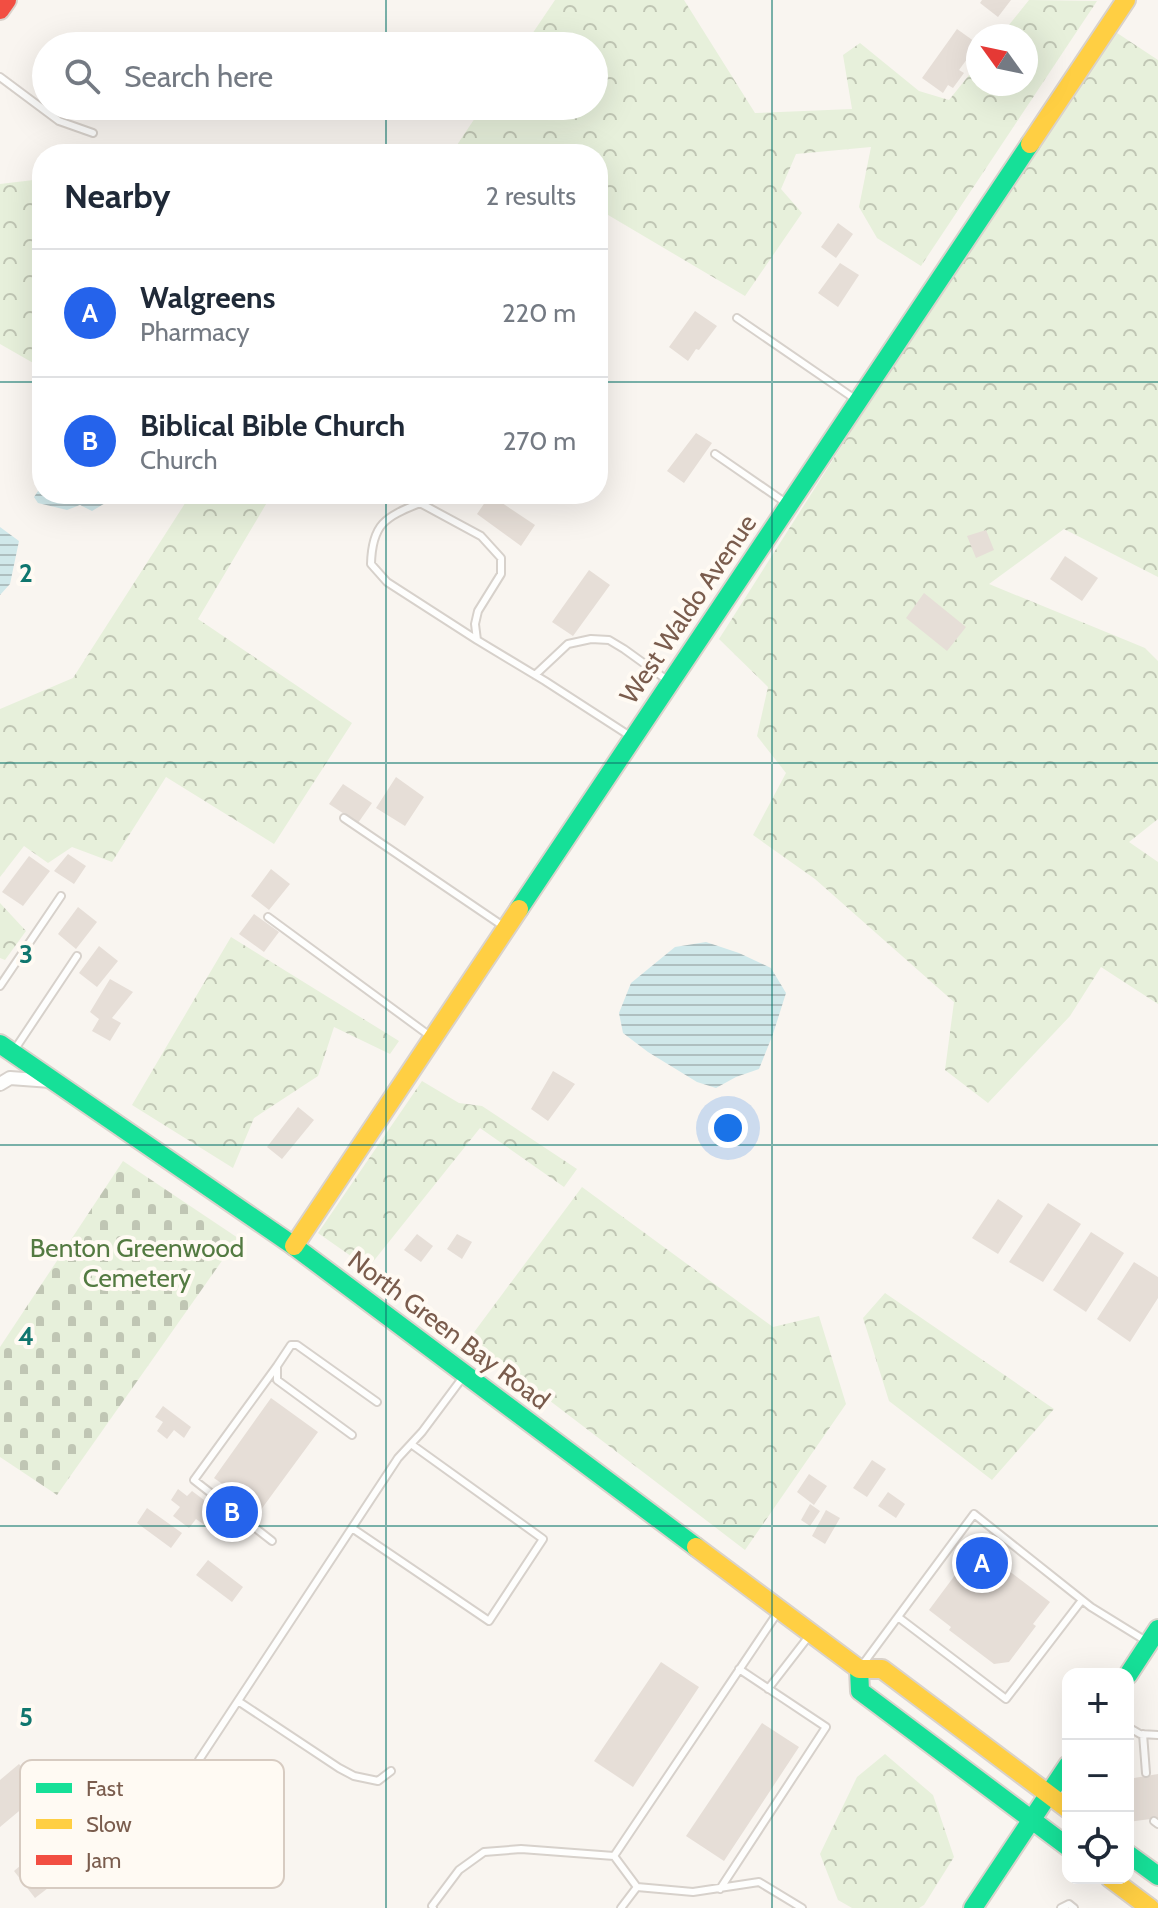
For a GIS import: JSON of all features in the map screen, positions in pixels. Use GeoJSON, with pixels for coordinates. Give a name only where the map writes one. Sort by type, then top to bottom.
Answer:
{"type":"FeatureCollection","features":[{"type":"Feature","properties":{"kind":"main road"},"geometry":{"type":"LineString","coordinates":[[0,10],[7,0]]}},
{"type":"Feature","properties":{"kind":"main road","name":"West Waldo Avenue"},"geometry":{"type":"LineString","coordinates":[[294,1246],[1126,0]]}},
{"type":"Feature","properties":{"kind":"main road","name":"North Green Bay Road"},"geometry":{"type":"LineString","coordinates":[[6,1048],[294,1246],[859,1669],[882,1669],[1062,1805]]}},
{"type":"Feature","properties":{"kind":"main road"},"geometry":{"type":"LineString","coordinates":[[1132,1668],[1153,1636]]}},
{"type":"Feature","properties":{"kind":"main road","name":"North Green Bay Road"},"geometry":{"type":"LineString","coordinates":[[859,1669],[860,1691],[1062,1842]]}},
{"type":"Feature","properties":{"kind":"main road"},"geometry":{"type":"LineString","coordinates":[[973,1908],[1062,1774]]}},
{"type":"Feature","properties":{"kind":"main road"},"geometry":{"type":"LineString","coordinates":[[1134,1858],[1158,1876]]}},
{"type":"Feature","properties":{"kind":"main road"},"geometry":{"type":"LineString","coordinates":[[1118,1884],[1150,1908]]}},
{"type":"Feature","properties":{"kind":"street"},"geometry":{"type":"LineString","coordinates":[[0,1084],[10,1078],[58,1082]]}},
{"type":"Feature","properties":{"kind":"lane"},"geometry":{"type":"LineString","coordinates":[[0,77],[32,101]]}},
{"type":"Feature","properties":{"kind":"lane"},"geometry":{"type":"LineString","coordinates":[[58,120],[93,133]]}},
{"type":"Feature","properties":{"kind":"lane"},"geometry":{"type":"LineString","coordinates":[[737,318],[858,401]]}},
{"type":"Feature","properties":{"kind":"lane"},"geometry":{"type":"LineString","coordinates":[[715,454],[789,505]]}},
{"type":"Feature","properties":{"kind":"lane"},"geometry":{"type":"LineString","coordinates":[[418,504],[391,515],[379,528],[372,546],[371,564],[387,582],[633,738]]}},
{"type":"Feature","properties":{"kind":"lane"},"geometry":{"type":"LineString","coordinates":[[422,504],[481,536],[501,558],[501,574],[478,611],[475,624],[477,640]]}},
{"type":"Feature","properties":{"kind":"lane"},"geometry":{"type":"LineString","coordinates":[[535,675],[568,644],[591,639],[609,640],[670,683]]}},
{"type":"Feature","properties":{"kind":"lane"},"geometry":{"type":"LineString","coordinates":[[344,818],[506,928]]}},
{"type":"Feature","properties":{"kind":"lane"},"geometry":{"type":"LineString","coordinates":[[0,986],[61,896]]}},
{"type":"Feature","properties":{"kind":"lane"},"geometry":{"type":"LineString","coordinates":[[268,917],[433,1038]]}},
{"type":"Feature","properties":{"kind":"lane"},"geometry":{"type":"LineString","coordinates":[[6,1048],[77,956]]}},
{"type":"Feature","properties":{"kind":"lane"},"geometry":{"type":"LineString","coordinates":[[272,1541],[194,1480],[291,1345],[297,1345],[377,1402]]}},
{"type":"Feature","properties":{"kind":"lane"},"geometry":{"type":"LineString","coordinates":[[277,1366],[277,1380],[352,1435]]}},
{"type":"Feature","properties":{"kind":"lane"},"geometry":{"type":"LineString","coordinates":[[199,1760],[398,1458],[465,1374]]}},
{"type":"Feature","properties":{"kind":"lane"},"geometry":{"type":"LineString","coordinates":[[352,1528],[489,1621],[543,1539],[411,1444]]}},
{"type":"Feature","properties":{"kind":"lane"},"geometry":{"type":"LineString","coordinates":[[859,1669],[974,1514],[1082,1600],[1153,1636]]}},
{"type":"Feature","properties":{"kind":"lane"},"geometry":{"type":"LineString","coordinates":[[898,1617],[1006,1699],[1082,1600]]}},
{"type":"Feature","properties":{"kind":"lane"},"geometry":{"type":"LineString","coordinates":[[614,1856],[780,1609]]}},
{"type":"Feature","properties":{"kind":"lane"},"geometry":{"type":"LineString","coordinates":[[768,1689],[812,1633]]}},
{"type":"Feature","properties":{"kind":"lane"},"geometry":{"type":"LineString","coordinates":[[720,1889],[826,1727],[739,1669]]}},
{"type":"Feature","properties":{"kind":"lane"},"geometry":{"type":"LineString","coordinates":[[238,1701],[354,1776],[378,1781],[391,1771]]}},
{"type":"Feature","properties":{"kind":"lane"},"geometry":{"type":"LineString","coordinates":[[1134,1730],[1158,1735]]}},
{"type":"Feature","properties":{"kind":"lane"},"geometry":{"type":"LineString","coordinates":[[1143,1734],[1146,1773]]}},
{"type":"Feature","properties":{"kind":"lane"},"geometry":{"type":"LineString","coordinates":[[433,1908],[459,1870],[484,1852],[521,1849],[614,1856],[637,1887],[693,1892],[759,1882],[802,1908]]}},
{"type":"Feature","properties":{"kind":"lane"},"geometry":{"type":"LineString","coordinates":[[621,1908],[637,1887]]}},
{"type":"Feature","properties":{"kind":"lane"},"geometry":{"type":"LineString","coordinates":[[1061,1908],[1069,1904],[1074,1908]]}},
{"type":"Feature","properties":{"kind":"green space"},"geometry":{"type":"Polygon","coordinates":[[[555,0],[684,0],[755,113],[852,109],[843,55],[860,43],[919,91],[949,100],[966,79],[966,96],[1034,96],[921,266],[877,238],[859,207],[871,147],[796,154],[781,189],[802,213],[745,296],[608,215],[608,144],[458,144],[474,120],[608,120],[608,32],[533,32],[555,0]]]}},
{"type":"Feature","properties":{"kind":"green space"},"geometry":{"type":"Polygon","coordinates":[[[1029,0],[1097,1],[1038,90],[1038,24],[1010,24],[1029,0]]]}},
{"type":"Feature","properties":{"kind":"green space"},"geometry":{"type":"Polygon","coordinates":[[[1108,27],[1158,60],[1158,577],[1064,529],[989,584],[1145,648],[1158,661],[1158,819],[1129,842],[1158,862],[1158,1004],[1101,967],[1070,1016],[988,1103],[945,1070],[954,1002],[815,879],[753,835],[786,773],[757,736],[768,687],[719,639],[1108,27]]]}},
{"type":"Feature","properties":{"kind":"green space"},"geometry":{"type":"Polygon","coordinates":[[[32,180],[32,362],[0,344],[0,184],[32,180]]]}},
{"type":"Feature","properties":{"kind":"green space"},"geometry":{"type":"Polygon","coordinates":[[[185,504],[266,504],[198,619],[352,723],[274,844],[166,777],[112,862],[72,847],[48,863],[24,846],[0,877],[0,709],[73,678],[185,504]]]}},
{"type":"Feature","properties":{"kind":"green space"},"geometry":{"type":"Polygon","coordinates":[[[0,903],[26,931],[5,960],[0,958],[0,903]]]}},
{"type":"Feature","properties":{"kind":"green space"},"geometry":{"type":"Polygon","coordinates":[[[231,937],[399,1041],[390,1054],[334,1027],[318,1076],[254,1118],[233,1168],[132,1105],[231,937]]]}},
{"type":"Feature","properties":{"kind":"green space"},"geometry":{"type":"Polygon","coordinates":[[[422,1081],[459,1103],[482,1106],[577,1169],[564,1187],[480,1128],[368,1268],[318,1233],[422,1081]]]}},
{"type":"Feature","properties":{"kind":"green space","name":"Benton Greenwood Cemetery"},"geometry":{"type":"Polygon","coordinates":[[[123,1161],[238,1238],[57,1495],[0,1457],[0,1347],[123,1161]]]}},
{"type":"Feature","properties":{"kind":"green space"},"geometry":{"type":"Polygon","coordinates":[[[582,1187],[773,1327],[819,1316],[846,1404],[745,1550],[469,1339],[582,1187]]]}},
{"type":"Feature","properties":{"kind":"green space"},"geometry":{"type":"Polygon","coordinates":[[[885,1293],[1054,1409],[992,1480],[889,1401],[863,1318],[885,1293]]]}},
{"type":"Feature","properties":{"kind":"green space"},"geometry":{"type":"Polygon","coordinates":[[[885,1754],[933,1795],[954,1857],[924,1905],[919,1908],[852,1908],[838,1900],[820,1854],[857,1777],[885,1754]]]}},
{"type":"Feature","properties":{"kind":"water"},"geometry":{"type":"Polygon","coordinates":[[[42,504],[104,504],[92,511],[80,505],[67,510],[42,504]]]}},
{"type":"Feature","properties":{"kind":"water"},"geometry":{"type":"Polygon","coordinates":[[[0,527],[19,541],[10,584],[0,595],[0,527]]]}},
{"type":"Feature","properties":{"kind":"water"},"geometry":{"type":"Polygon","coordinates":[[[706,942],[771,968],[786,993],[759,1069],[716,1088],[697,1082],[623,1033],[619,1013],[631,983],[675,947],[706,942]]]}},
{"type":"Feature","properties":{"kind":"building"},"geometry":{"type":"Polygon","coordinates":[[[982,0],[1011,0],[998,17],[980,3],[982,0]]]}},
{"type":"Feature","properties":{"kind":"building"},"geometry":{"type":"Polygon","coordinates":[[[957,29],[966,35],[966,60],[959,70],[964,73],[953,88],[948,85],[943,93],[922,78],[957,29]]]}},
{"type":"Feature","properties":{"kind":"building"},"geometry":{"type":"Polygon","coordinates":[[[838,223],[853,234],[836,258],[821,247],[838,223]]]}},
{"type":"Feature","properties":{"kind":"building"},"geometry":{"type":"Polygon","coordinates":[[[840,263],[859,275],[838,307],[818,293],[840,263]]]}},
{"type":"Feature","properties":{"kind":"building"},"geometry":{"type":"Polygon","coordinates":[[[695,311],[717,326],[688,361],[669,347],[695,311]]]}},
{"type":"Feature","properties":{"kind":"building"},"geometry":{"type":"Polygon","coordinates":[[[696,433],[712,443],[684,483],[667,471],[696,433]]]}},
{"type":"Feature","properties":{"kind":"building"},"geometry":{"type":"Polygon","coordinates":[[[484,504],[504,504],[535,525],[521,546],[477,514],[484,504]]]}},
{"type":"Feature","properties":{"kind":"building"},"geometry":{"type":"Polygon","coordinates":[[[986,530],[994,550],[976,558],[967,536],[986,530]]]}},
{"type":"Feature","properties":{"kind":"building"},"geometry":{"type":"Polygon","coordinates":[[[1065,556],[1098,578],[1082,601],[1050,579],[1065,556]]]}},
{"type":"Feature","properties":{"kind":"building"},"geometry":{"type":"Polygon","coordinates":[[[589,570],[610,585],[573,636],[552,622],[589,570]]]}},
{"type":"Feature","properties":{"kind":"building"},"geometry":{"type":"Polygon","coordinates":[[[924,593],[966,627],[947,651],[906,618],[924,593]]]}},
{"type":"Feature","properties":{"kind":"building"},"geometry":{"type":"Polygon","coordinates":[[[396,777],[424,797],[405,826],[376,808],[396,777]]]}},
{"type":"Feature","properties":{"kind":"building"},"geometry":{"type":"Polygon","coordinates":[[[343,784],[372,803],[358,823],[329,804],[343,784]]]}},
{"type":"Feature","properties":{"kind":"building"},"geometry":{"type":"Polygon","coordinates":[[[68,854],[86,866],[74,884],[54,871],[68,854]]]}},
{"type":"Feature","properties":{"kind":"building"},"geometry":{"type":"Polygon","coordinates":[[[29,856],[50,871],[23,906],[2,892],[29,856]]]}},
{"type":"Feature","properties":{"kind":"building"},"geometry":{"type":"Polygon","coordinates":[[[271,869],[290,884],[269,910],[251,896],[271,869]]]}},
{"type":"Feature","properties":{"kind":"building"},"geometry":{"type":"Polygon","coordinates":[[[78,907],[97,922],[76,949],[58,934],[78,907]]]}},
{"type":"Feature","properties":{"kind":"building"},"geometry":{"type":"Polygon","coordinates":[[[254,914],[279,932],[264,952],[239,934],[254,914]]]}},
{"type":"Feature","properties":{"kind":"building"},"geometry":{"type":"Polygon","coordinates":[[[99,946],[118,961],[97,987],[79,973],[99,946]]]}},
{"type":"Feature","properties":{"kind":"building"},"geometry":{"type":"Polygon","coordinates":[[[110,979],[133,992],[112,1018],[121,1023],[110,1041],[92,1031],[99,1019],[90,1012],[110,979]]]}},
{"type":"Feature","properties":{"kind":"building"},"geometry":{"type":"Polygon","coordinates":[[[553,1071],[575,1084],[548,1121],[531,1109],[553,1071]]]}},
{"type":"Feature","properties":{"kind":"building"},"geometry":{"type":"Polygon","coordinates":[[[298,1107],[314,1120],[282,1159],[267,1147],[298,1107]]]}},
{"type":"Feature","properties":{"kind":"building"},"geometry":{"type":"Polygon","coordinates":[[[998,1199],[1023,1216],[998,1254],[972,1238],[998,1199]]]}},
{"type":"Feature","properties":{"kind":"building"},"geometry":{"type":"Polygon","coordinates":[[[1048,1203],[1081,1224],[1043,1282],[1009,1262],[1048,1203]]]}},
{"type":"Feature","properties":{"kind":"building"},"geometry":{"type":"Polygon","coordinates":[[[1091,1232],[1124,1253],[1086,1312],[1053,1290],[1091,1232]]]}},
{"type":"Feature","properties":{"kind":"building"},"geometry":{"type":"Polygon","coordinates":[[[417,1234],[433,1246],[421,1262],[404,1250],[417,1234]]]}},
{"type":"Feature","properties":{"kind":"building"},"geometry":{"type":"Polygon","coordinates":[[[457,1234],[472,1242],[462,1259],[447,1249],[457,1234]]]}},
{"type":"Feature","properties":{"kind":"building"},"geometry":{"type":"Polygon","coordinates":[[[1134,1262],[1158,1277],[1158,1298],[1130,1342],[1097,1319],[1134,1262]]]}},
{"type":"Feature","properties":{"kind":"building"},"geometry":{"type":"Polygon","coordinates":[[[271,1398],[318,1432],[260,1511],[214,1478],[271,1398]]]}},
{"type":"Feature","properties":{"kind":"building"},"geometry":{"type":"Polygon","coordinates":[[[163,1406],[191,1427],[184,1438],[174,1430],[167,1439],[157,1431],[163,1422],[155,1417],[163,1406]]]}},
{"type":"Feature","properties":{"kind":"building"},"geometry":{"type":"Polygon","coordinates":[[[872,1460],[886,1469],[867,1497],[853,1488],[872,1460]]]}},
{"type":"Feature","properties":{"kind":"building"},"geometry":{"type":"Polygon","coordinates":[[[809,1474],[827,1486],[814,1505],[797,1492],[809,1474]]]}},
{"type":"Feature","properties":{"kind":"building"},"geometry":{"type":"Polygon","coordinates":[[[178,1489],[187,1496],[192,1491],[208,1503],[205,1508],[215,1515],[206,1526],[196,1519],[189,1528],[173,1516],[180,1507],[171,1500],[178,1489]]]}},
{"type":"Feature","properties":{"kind":"building"},"geometry":{"type":"Polygon","coordinates":[[[888,1492],[905,1504],[896,1518],[878,1506],[888,1492]]]}},
{"type":"Feature","properties":{"kind":"building"},"geometry":{"type":"Polygon","coordinates":[[[810,1504],[820,1511],[810,1526],[801,1520],[810,1504]]]}},
{"type":"Feature","properties":{"kind":"building"},"geometry":{"type":"Polygon","coordinates":[[[147,1508],[182,1533],[171,1548],[137,1523],[147,1508]]]}},
{"type":"Feature","properties":{"kind":"building"},"geometry":{"type":"Polygon","coordinates":[[[826,1510],[840,1518],[825,1544],[812,1536],[826,1510]]]}},
{"type":"Feature","properties":{"kind":"building"},"geometry":{"type":"Polygon","coordinates":[[[988,1538],[1005,1551],[997,1562],[1050,1602],[1009,1662],[994,1664],[949,1630],[951,1627],[929,1610],[976,1547],[980,1550],[988,1538]]]}},
{"type":"Feature","properties":{"kind":"building"},"geometry":{"type":"Polygon","coordinates":[[[208,1560],[243,1587],[232,1602],[196,1575],[208,1560]]]}},
{"type":"Feature","properties":{"kind":"building"},"geometry":{"type":"Polygon","coordinates":[[[661,1662],[699,1687],[633,1787],[594,1761],[661,1662]]]}},
{"type":"Feature","properties":{"kind":"building"},"geometry":{"type":"Polygon","coordinates":[[[762,1723],[799,1747],[724,1861],[686,1836],[762,1723]]]}},
{"type":"Feature","properties":{"kind":"building"},"geometry":{"type":"Polygon","coordinates":[[[20,1765],[20,1810],[0,1827],[0,1780],[20,1765]]]}},
{"type":"Feature","properties":{"kind":"building"},"geometry":{"type":"Polygon","coordinates":[[[1158,1774],[1158,1818],[1134,1821],[1134,1778],[1158,1774]]]}},
{"type":"Feature","properties":{"kind":"building"},"geometry":{"type":"Polygon","coordinates":[[[27,1888],[48,1888],[35,1898],[27,1888]]]}},
{"type":"Feature","properties":{"kind":"traffic: fast"},"geometry":{"type":"LineString","coordinates":[[519,909],[1030,144]]}},
{"type":"Feature","properties":{"kind":"traffic: fast"},"geometry":{"type":"LineString","coordinates":[[0,1044],[294,1246],[696,1547]]}},
{"type":"Feature","properties":{"kind":"traffic: fast"},"geometry":{"type":"LineString","coordinates":[[1133,1668],[1158,1629]]}},
{"type":"Feature","properties":{"kind":"traffic: fast"},"geometry":{"type":"LineString","coordinates":[[859,1669],[860,1691],[1062,1842]]}},
{"type":"Feature","properties":{"kind":"traffic: fast"},"geometry":{"type":"LineString","coordinates":[[973,1908],[1062,1774]]}},
{"type":"Feature","properties":{"kind":"traffic: fast"},"geometry":{"type":"LineString","coordinates":[[1134,1858],[1158,1876]]}},
{"type":"Feature","properties":{"kind":"traffic: slow"},"geometry":{"type":"LineString","coordinates":[[1030,144],[1126,0]]}},
{"type":"Feature","properties":{"kind":"traffic: slow"},"geometry":{"type":"LineString","coordinates":[[294,1246],[519,909]]}},
{"type":"Feature","properties":{"kind":"traffic: slow"},"geometry":{"type":"LineString","coordinates":[[696,1547],[859,1669],[882,1669],[1062,1804]]}},
{"type":"Feature","properties":{"kind":"traffic: slow"},"geometry":{"type":"LineString","coordinates":[[1118,1884],[1150,1908]]}},
{"type":"Feature","properties":{"kind":"traffic: jam"},"geometry":{"type":"LineString","coordinates":[[0,10],[7,0]]}},
{"type":"Feature","properties":{"kind":"place","name":"Biblical Bible Church"},"geometry":{"type":"Point","coordinates":[232,1512]}},
{"type":"Feature","properties":{"kind":"place","name":"Walgreens"},"geometry":{"type":"Point","coordinates":[982,1563]}}]}
